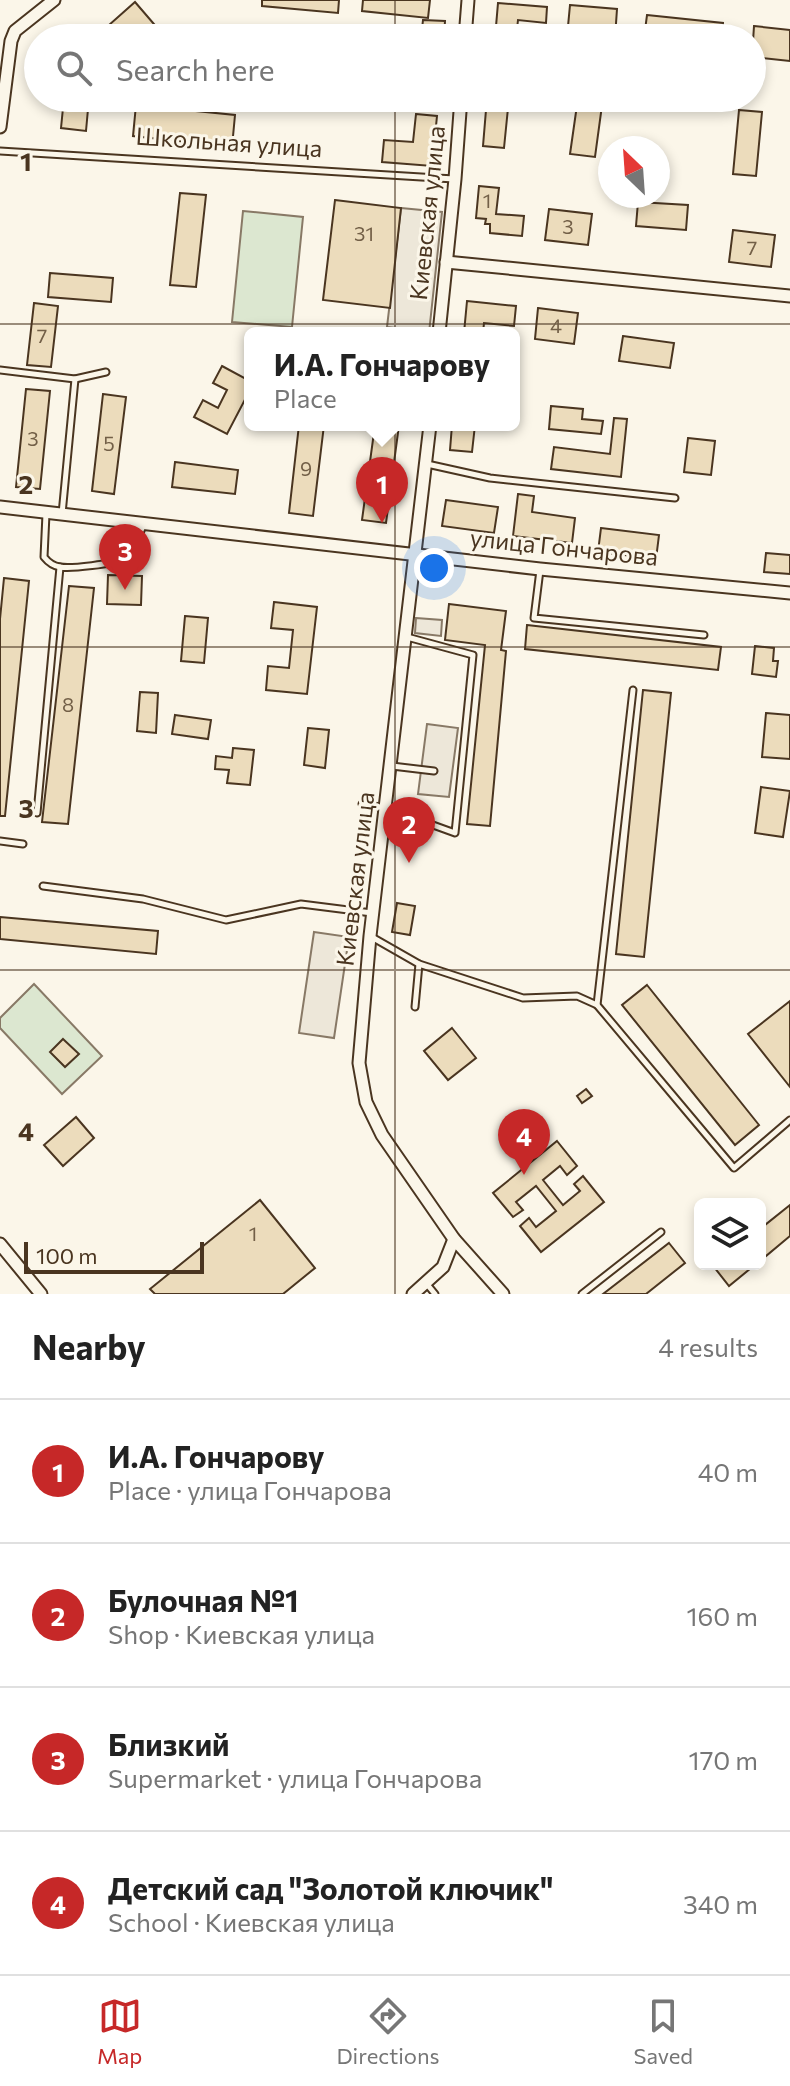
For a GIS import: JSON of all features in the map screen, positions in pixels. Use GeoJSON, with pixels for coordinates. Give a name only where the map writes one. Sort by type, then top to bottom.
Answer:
{"type":"FeatureCollection","features":[{"type":"Feature","properties":{"kind":"street"},"geometry":{"type":"LineString","coordinates":[[0,127],[11,41],[15,31],[54,0]]}},
{"type":"Feature","properties":{"kind":"street"},"geometry":{"type":"LineString","coordinates":[[466,24],[468,0]]}},
{"type":"Feature","properties":{"kind":"street","name":"Киевская улица"},"geometry":{"type":"LineString","coordinates":[[440,327],[460,112]]}},
{"type":"Feature","properties":{"kind":"street"},"geometry":{"type":"LineString","coordinates":[[446,262],[790,296]]}},
{"type":"Feature","properties":{"kind":"street","name":"Киевская улица"},"geometry":{"type":"LineString","coordinates":[[429,431],[370,936],[359,1063],[366,1102],[382,1135],[454,1239],[503,1294]]}},
{"type":"Feature","properties":{"kind":"street","name":"улица Гончарова"},"geometry":{"type":"LineString","coordinates":[[0,507],[540,569],[790,593]]}},
{"type":"Feature","properties":{"kind":"street"},"geometry":{"type":"LineString","coordinates":[[413,1294],[443,1267],[454,1239]]}},
{"type":"Feature","properties":{"kind":"street"},"geometry":{"type":"LineString","coordinates":[[0,1244],[41,1294]]}},
{"type":"Feature","properties":{"kind":"lane","name":"Школьная улица"},"geometry":{"type":"LineString","coordinates":[[0,151],[455,179]]}},
{"type":"Feature","properties":{"kind":"lane"},"geometry":{"type":"LineString","coordinates":[[0,370],[75,379],[106,372]]}},
{"type":"Feature","properties":{"kind":"lane"},"geometry":{"type":"LineString","coordinates":[[62,515],[75,379]]}},
{"type":"Feature","properties":{"kind":"lane"},"geometry":{"type":"LineString","coordinates":[[426,463],[490,478],[675,498]]}},
{"type":"Feature","properties":{"kind":"lane"},"geometry":{"type":"LineString","coordinates":[[46,513],[44,557],[49,563],[60,567],[114,562],[123,558],[132,551],[143,524]]}},
{"type":"Feature","properties":{"kind":"lane"},"geometry":{"type":"LineString","coordinates":[[37,813],[60,567]]}},
{"type":"Feature","properties":{"kind":"lane"},"geometry":{"type":"LineString","coordinates":[[540,569],[534,618],[704,635]]}},
{"type":"Feature","properties":{"kind":"lane"},"geometry":{"type":"LineString","coordinates":[[362,804],[386,808],[455,833],[473,655],[406,637]]}},
{"type":"Feature","properties":{"kind":"lane"},"geometry":{"type":"LineString","coordinates":[[597,1005],[633,690]]}},
{"type":"Feature","properties":{"kind":"lane"},"geometry":{"type":"LineString","coordinates":[[391,766],[434,771]]}},
{"type":"Feature","properties":{"kind":"lane"},"geometry":{"type":"LineString","coordinates":[[0,841],[23,844]]}},
{"type":"Feature","properties":{"kind":"lane"},"geometry":{"type":"LineString","coordinates":[[43,886],[143,899],[226,920],[301,904],[373,914]]}},
{"type":"Feature","properties":{"kind":"lane"},"geometry":{"type":"LineString","coordinates":[[370,936],[419,964],[523,998],[577,996],[597,1005],[734,1168],[790,1120]]}},
{"type":"Feature","properties":{"kind":"lane"},"geometry":{"type":"LineString","coordinates":[[415,1007],[419,964]]}},
{"type":"Feature","properties":{"kind":"lane"},"geometry":{"type":"LineString","coordinates":[[582,1294],[661,1232]]}},
{"type":"Feature","properties":{"kind":"lane"},"geometry":{"type":"LineString","coordinates":[[425,1282],[435,1294]]}},
{"type":"Feature","properties":{"kind":"green space"},"geometry":{"type":"Polygon","coordinates":[[[243,211],[303,217],[292,327],[232,322],[243,211]]]}},
{"type":"Feature","properties":{"kind":"green space"},"geometry":{"type":"Polygon","coordinates":[[[34,984],[102,1056],[62,1094],[0,1028],[0,1018],[34,984]]]}},
{"type":"Feature","properties":{"kind":"shaded area"},"geometry":{"type":"Polygon","coordinates":[[[401,208],[442,212],[430,327],[387,327],[401,208]]]}},
{"type":"Feature","properties":{"kind":"shaded area"},"geometry":{"type":"Polygon","coordinates":[[[416,618],[442,620],[441,636],[415,633],[416,618]]]}},
{"type":"Feature","properties":{"kind":"shaded area"},"geometry":{"type":"Polygon","coordinates":[[[427,724],[458,728],[449,797],[418,794],[427,724]]]}},
{"type":"Feature","properties":{"kind":"shaded area"},"geometry":{"type":"Polygon","coordinates":[[[314,932],[349,937],[334,1038],[299,1033],[314,932]]]}},
{"type":"Feature","properties":{"kind":"building"},"geometry":{"type":"Polygon","coordinates":[[[262,0],[339,0],[338,13],[262,6],[262,0]]]}},
{"type":"Feature","properties":{"kind":"building"},"geometry":{"type":"Polygon","coordinates":[[[363,0],[430,0],[428,18],[362,11],[363,0]]]}},
{"type":"Feature","properties":{"kind":"building"},"geometry":{"type":"Polygon","coordinates":[[[135,2],[154,24],[110,24],[135,2]]]}},
{"type":"Feature","properties":{"kind":"building"},"geometry":{"type":"Polygon","coordinates":[[[498,3],[547,7],[546,23],[518,20],[518,24],[496,24],[498,3]]]}},
{"type":"Feature","properties":{"kind":"building"},"geometry":{"type":"Polygon","coordinates":[[[570,5],[617,9],[616,24],[568,24],[570,5]]]}},
{"type":"Feature","properties":{"kind":"building"},"geometry":{"type":"Polygon","coordinates":[[[647,15],[723,23],[723,24],[646,24],[647,15]]]}},
{"type":"Feature","properties":{"kind":"building"},"geometry":{"type":"Polygon","coordinates":[[[423,20],[445,21],[445,24],[423,24],[423,20]]]}},
{"type":"Feature","properties":{"kind":"building"},"geometry":{"type":"Polygon","coordinates":[[[766,27],[790,30],[790,61],[766,58],[766,27]]]}},
{"type":"Feature","properties":{"kind":"building"},"geometry":{"type":"Polygon","coordinates":[[[63,112],[88,112],[86,131],[61,128],[63,112]]]}},
{"type":"Feature","properties":{"kind":"building"},"geometry":{"type":"Polygon","coordinates":[[[135,112],[235,115],[232,147],[133,136],[135,112]]]}},
{"type":"Feature","properties":{"kind":"building"},"geometry":{"type":"Polygon","coordinates":[[[486,112],[508,112],[504,148],[483,146],[486,112]]]}},
{"type":"Feature","properties":{"kind":"building"},"geometry":{"type":"Polygon","coordinates":[[[576,112],[601,112],[595,157],[570,154],[576,112]]]}},
{"type":"Feature","properties":{"kind":"building"},"geometry":{"type":"Polygon","coordinates":[[[739,112],[762,112],[756,176],[733,174],[739,112]]]}},
{"type":"Feature","properties":{"kind":"building"},"geometry":{"type":"Polygon","coordinates":[[[416,114],[437,116],[432,166],[382,162],[384,140],[413,142],[416,114]]]}},
{"type":"Feature","properties":{"kind":"building"},"geometry":{"type":"Polygon","coordinates":[[[479,186],[499,188],[496,214],[524,216],[522,236],[490,233],[490,224],[485,224],[486,219],[476,218],[479,186]]]}},
{"type":"Feature","properties":{"kind":"building"},"geometry":{"type":"Polygon","coordinates":[[[180,193],[206,195],[196,287],[170,285],[180,193]]]}},
{"type":"Feature","properties":{"kind":"building"},"geometry":{"type":"Polygon","coordinates":[[[335,200],[401,208],[390,308],[323,300],[335,200]]]}},
{"type":"Feature","properties":{"kind":"building"},"geometry":{"type":"Polygon","coordinates":[[[688,205],[686,230],[636,226],[638,208],[688,205]]]}},
{"type":"Feature","properties":{"kind":"building"},"geometry":{"type":"Polygon","coordinates":[[[549,209],[592,214],[588,245],[545,240],[549,209]]]}},
{"type":"Feature","properties":{"kind":"building"},"geometry":{"type":"Polygon","coordinates":[[[733,230],[775,235],[771,267],[729,262],[733,230]]]}},
{"type":"Feature","properties":{"kind":"building"},"geometry":{"type":"Polygon","coordinates":[[[50,273],[113,278],[111,302],[48,297],[50,273]]]}},
{"type":"Feature","properties":{"kind":"building"},"geometry":{"type":"Polygon","coordinates":[[[467,301],[516,306],[514,326],[484,323],[484,327],[465,327],[467,301]]]}},
{"type":"Feature","properties":{"kind":"building"},"geometry":{"type":"Polygon","coordinates":[[[34,303],[58,306],[51,367],[27,365],[34,303]]]}},
{"type":"Feature","properties":{"kind":"building"},"geometry":{"type":"Polygon","coordinates":[[[538,308],[578,313],[574,344],[535,339],[538,308]]]}},
{"type":"Feature","properties":{"kind":"building"},"geometry":{"type":"Polygon","coordinates":[[[623,336],[674,343],[670,368],[619,361],[623,336]]]}},
{"type":"Feature","properties":{"kind":"building"},"geometry":{"type":"Polygon","coordinates":[[[222,366],[244,378],[244,401],[227,434],[194,417],[203,400],[218,408],[227,390],[213,383],[222,366]]]}},
{"type":"Feature","properties":{"kind":"building"},"geometry":{"type":"Polygon","coordinates":[[[26,389],[50,391],[40,489],[16,487],[26,389]]]}},
{"type":"Feature","properties":{"kind":"building"},"geometry":{"type":"Polygon","coordinates":[[[103,394],[126,397],[114,494],[92,491],[103,394]]]}},
{"type":"Feature","properties":{"kind":"building"},"geometry":{"type":"Polygon","coordinates":[[[551,406],[583,409],[582,419],[603,421],[601,434],[549,429],[551,406]]]}},
{"type":"Feature","properties":{"kind":"building"},"geometry":{"type":"Polygon","coordinates":[[[614,418],[627,419],[621,477],[551,469],[554,447],[610,454],[614,418]]]}},
{"type":"Feature","properties":{"kind":"building"},"geometry":{"type":"Polygon","coordinates":[[[298,431],[323,431],[313,516],[289,513],[298,431]]]}},
{"type":"Feature","properties":{"kind":"building"},"geometry":{"type":"Polygon","coordinates":[[[374,431],[398,431],[386,523],[362,520],[374,431]]]}},
{"type":"Feature","properties":{"kind":"building"},"geometry":{"type":"Polygon","coordinates":[[[452,431],[474,431],[472,452],[450,450],[452,431]]]}},
{"type":"Feature","properties":{"kind":"building"},"geometry":{"type":"Polygon","coordinates":[[[688,438],[715,441],[711,475],[684,472],[688,438]]]}},
{"type":"Feature","properties":{"kind":"building"},"geometry":{"type":"Polygon","coordinates":[[[175,462],[238,470],[235,494],[172,487],[175,462]]]}},
{"type":"Feature","properties":{"kind":"building"},"geometry":{"type":"Polygon","coordinates":[[[518,494],[534,496],[532,512],[575,518],[572,543],[513,536],[518,494]]]}},
{"type":"Feature","properties":{"kind":"building"},"geometry":{"type":"Polygon","coordinates":[[[446,500],[498,507],[494,533],[442,526],[446,500]]]}},
{"type":"Feature","properties":{"kind":"building"},"geometry":{"type":"Polygon","coordinates":[[[601,528],[659,535],[656,559],[598,552],[601,528]]]}},
{"type":"Feature","properties":{"kind":"building"},"geometry":{"type":"Polygon","coordinates":[[[766,553],[790,555],[790,574],[764,572],[766,553]]]}},
{"type":"Feature","properties":{"kind":"building"},"geometry":{"type":"Polygon","coordinates":[[[108,575],[142,576],[141,605],[107,604],[108,575]]]}},
{"type":"Feature","properties":{"kind":"building"},"geometry":{"type":"Polygon","coordinates":[[[4,578],[29,581],[5,816],[0,816],[0,619],[4,578]]]}},
{"type":"Feature","properties":{"kind":"building"},"geometry":{"type":"Polygon","coordinates":[[[69,586],[94,588],[68,824],[42,822],[69,586]]]}},
{"type":"Feature","properties":{"kind":"building"},"geometry":{"type":"Polygon","coordinates":[[[274,602],[317,607],[307,694],[266,690],[268,666],[289,668],[293,630],[271,628],[274,602]]]}},
{"type":"Feature","properties":{"kind":"building"},"geometry":{"type":"Polygon","coordinates":[[[449,604],[506,611],[501,650],[506,651],[490,826],[467,824],[485,645],[445,640],[449,604]]]}},
{"type":"Feature","properties":{"kind":"building"},"geometry":{"type":"Polygon","coordinates":[[[185,616],[208,618],[204,663],[181,661],[185,616]]]}},
{"type":"Feature","properties":{"kind":"building"},"geometry":{"type":"Polygon","coordinates":[[[527,625],[721,647],[718,670],[525,649],[527,625]]]}},
{"type":"Feature","properties":{"kind":"building"},"geometry":{"type":"Polygon","coordinates":[[[755,646],[774,648],[773,661],[778,661],[776,677],[752,674],[755,646]]]}},
{"type":"Feature","properties":{"kind":"building"},"geometry":{"type":"Polygon","coordinates":[[[643,690],[671,693],[644,957],[616,954],[643,690]]]}},
{"type":"Feature","properties":{"kind":"building"},"geometry":{"type":"Polygon","coordinates":[[[140,692],[158,693],[156,733],[137,731],[140,692]]]}},
{"type":"Feature","properties":{"kind":"building"},"geometry":{"type":"Polygon","coordinates":[[[766,713],[790,715],[790,759],[762,757],[766,713]]]}},
{"type":"Feature","properties":{"kind":"building"},"geometry":{"type":"Polygon","coordinates":[[[175,715],[211,720],[208,739],[172,734],[175,715]]]}},
{"type":"Feature","properties":{"kind":"building"},"geometry":{"type":"Polygon","coordinates":[[[308,728],[329,730],[325,768],[304,765],[308,728]]]}},
{"type":"Feature","properties":{"kind":"building"},"geometry":{"type":"Polygon","coordinates":[[[233,748],[254,750],[250,785],[227,783],[229,770],[215,769],[216,756],[232,758],[233,748]]]}},
{"type":"Feature","properties":{"kind":"building"},"geometry":{"type":"Polygon","coordinates":[[[761,787],[790,791],[783,837],[755,833],[761,787]]]}},
{"type":"Feature","properties":{"kind":"building"},"geometry":{"type":"Polygon","coordinates":[[[397,903],[415,906],[410,935],[392,932],[397,903]]]}},
{"type":"Feature","properties":{"kind":"building"},"geometry":{"type":"Polygon","coordinates":[[[0,917],[158,931],[156,954],[0,939],[0,917]]]}},
{"type":"Feature","properties":{"kind":"building"},"geometry":{"type":"Polygon","coordinates":[[[647,985],[759,1125],[735,1145],[622,1005],[647,985]]]}},
{"type":"Feature","properties":{"kind":"building"},"geometry":{"type":"Polygon","coordinates":[[[790,1001],[790,1087],[748,1034],[790,1001]]]}},
{"type":"Feature","properties":{"kind":"building"},"geometry":{"type":"Polygon","coordinates":[[[452,1028],[476,1058],[448,1080],[424,1051],[452,1028]]]}},
{"type":"Feature","properties":{"kind":"building"},"geometry":{"type":"Polygon","coordinates":[[[63,1039],[79,1054],[65,1067],[50,1052],[63,1039]]]}},
{"type":"Feature","properties":{"kind":"building"},"geometry":{"type":"Polygon","coordinates":[[[586,1089],[592,1096],[582,1103],[577,1096],[586,1089]]]}},
{"type":"Feature","properties":{"kind":"building"},"geometry":{"type":"Polygon","coordinates":[[[76,1117],[94,1138],[63,1166],[44,1145],[76,1117]]]}},
{"type":"Feature","properties":{"kind":"building"},"geometry":{"type":"Polygon","coordinates":[[[557,1141],[577,1166],[567,1175],[560,1166],[543,1180],[563,1205],[580,1191],[574,1184],[583,1176],[604,1202],[541,1252],[520,1226],[529,1218],[536,1227],[556,1211],[536,1186],[516,1202],[523,1210],[513,1217],[493,1193],[557,1141]]]}},
{"type":"Feature","properties":{"kind":"building"},"geometry":{"type":"Polygon","coordinates":[[[260,1200],[315,1268],[283,1294],[155,1294],[150,1289],[260,1200]]]}},
{"type":"Feature","properties":{"kind":"building"},"geometry":{"type":"Polygon","coordinates":[[[790,1205],[790,1236],[766,1256],[766,1224],[790,1205]]]}},
{"type":"Feature","properties":{"kind":"building"},"geometry":{"type":"Polygon","coordinates":[[[669,1243],[685,1263],[646,1294],[603,1294],[669,1243]]]}},
{"type":"Feature","properties":{"kind":"building"},"geometry":{"type":"Polygon","coordinates":[[[716,1270],[749,1270],[729,1286],[716,1270]]]}},
{"type":"Feature","properties":{"kind":"place","name":"И.А. Гончарову"},"geometry":{"type":"Point","coordinates":[382,523]}},
{"type":"Feature","properties":{"kind":"place","name":"Близкий"},"geometry":{"type":"Point","coordinates":[125,590]}},
{"type":"Feature","properties":{"kind":"place","name":"Булочная №1"},"geometry":{"type":"Point","coordinates":[409,863]}},
{"type":"Feature","properties":{"kind":"place","name":"Детский сад \"Золотой ключик\""},"geometry":{"type":"Point","coordinates":[524,1175]}}]}
